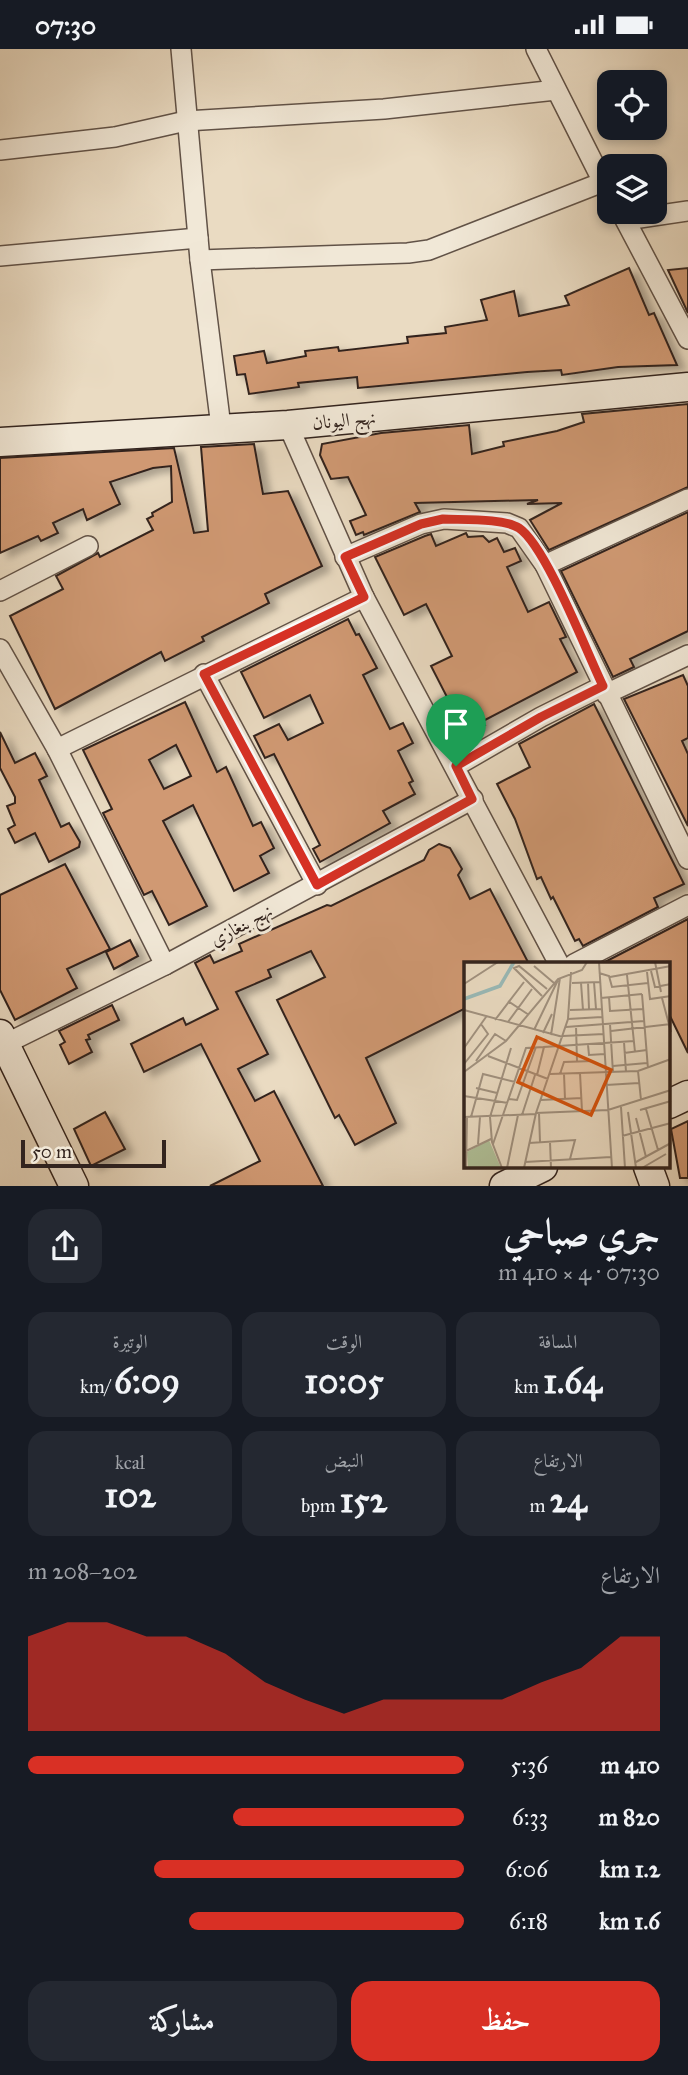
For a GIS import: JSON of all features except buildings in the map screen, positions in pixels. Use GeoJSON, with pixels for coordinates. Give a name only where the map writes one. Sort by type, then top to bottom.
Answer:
{"type":"FeatureCollection","features":[{"type":"Feature","properties":{"kind":"street"},"geometry":{"type":"LineString","coordinates":[[181,49],[200,260],[221,427]]}},
{"type":"Feature","properties":{"kind":"street"},"geometry":{"type":"LineString","coordinates":[[536,49],[597,170]]}},
{"type":"Feature","properties":{"kind":"street"},"geometry":{"type":"LineString","coordinates":[[0,150],[115,137],[186,121],[384,109],[556,90]]}},
{"type":"Feature","properties":{"kind":"street"},"geometry":{"type":"LineString","coordinates":[[200,260],[429,250],[597,190]]}},
{"type":"Feature","properties":{"kind":"street"},"geometry":{"type":"LineString","coordinates":[[667,213],[688,211]]}},
{"type":"Feature","properties":{"kind":"street"},"geometry":{"type":"LineString","coordinates":[[628,224],[688,339]]}},
{"type":"Feature","properties":{"kind":"street"},"geometry":{"type":"LineString","coordinates":[[0,255],[198,238]]}},
{"type":"Feature","properties":{"kind":"street","name":"نهج اليونان"},"geometry":{"type":"LineString","coordinates":[[0,442],[288,425],[688,387]]}},
{"type":"Feature","properties":{"kind":"street"},"geometry":{"type":"LineString","coordinates":[[288,425],[364,597],[558,962]]}},
{"type":"Feature","properties":{"kind":"street"},"geometry":{"type":"LineString","coordinates":[[545,565],[688,499]]}},
{"type":"Feature","properties":{"kind":"street"},"geometry":{"type":"LineString","coordinates":[[345,557],[421,524],[443,519],[506,523],[519,528],[545,565],[688,859]]}},
{"type":"Feature","properties":{"kind":"street"},"geometry":{"type":"LineString","coordinates":[[0,591],[88,546]]}},
{"type":"Feature","properties":{"kind":"street"},"geometry":{"type":"LineString","coordinates":[[57,749],[364,597]]}},
{"type":"Feature","properties":{"kind":"street"},"geometry":{"type":"LineString","coordinates":[[0,649],[57,749],[165,965]]}},
{"type":"Feature","properties":{"kind":"street"},"geometry":{"type":"LineString","coordinates":[[456,766],[541,717],[688,655]]}},
{"type":"Feature","properties":{"kind":"street"},"geometry":{"type":"LineString","coordinates":[[204,674],[317,885]]}},
{"type":"Feature","properties":{"kind":"street","name":"نهج بنغازي"},"geometry":{"type":"LineString","coordinates":[[3,1039],[165,965],[472,799]]}},
{"type":"Feature","properties":{"kind":"street"},"geometry":{"type":"LineString","coordinates":[[579,962],[688,905]]}},
{"type":"Feature","properties":{"kind":"street"},"geometry":{"type":"LineString","coordinates":[[3,1039],[74,1186]]}},
{"type":"Feature","properties":{"kind":"street"},"geometry":{"type":"LineString","coordinates":[[670,1104],[688,1095]]}},
{"type":"Feature","properties":{"kind":"street"},"geometry":{"type":"LineString","coordinates":[[504,1186],[539,1169]]}},
{"type":"Feature","properties":{"kind":"street"},"geometry":{"type":"LineString","coordinates":[[650,1169],[655,1186]]}},
{"type":"Feature","properties":{"kind":"route"},"geometry":{"type":"LineString","coordinates":[[443,519],[506,523],[519,528],[532,543],[603,686],[541,717],[456,766],[472,799],[317,885],[204,674],[364,597],[345,557],[421,524],[443,519]]}}]}
